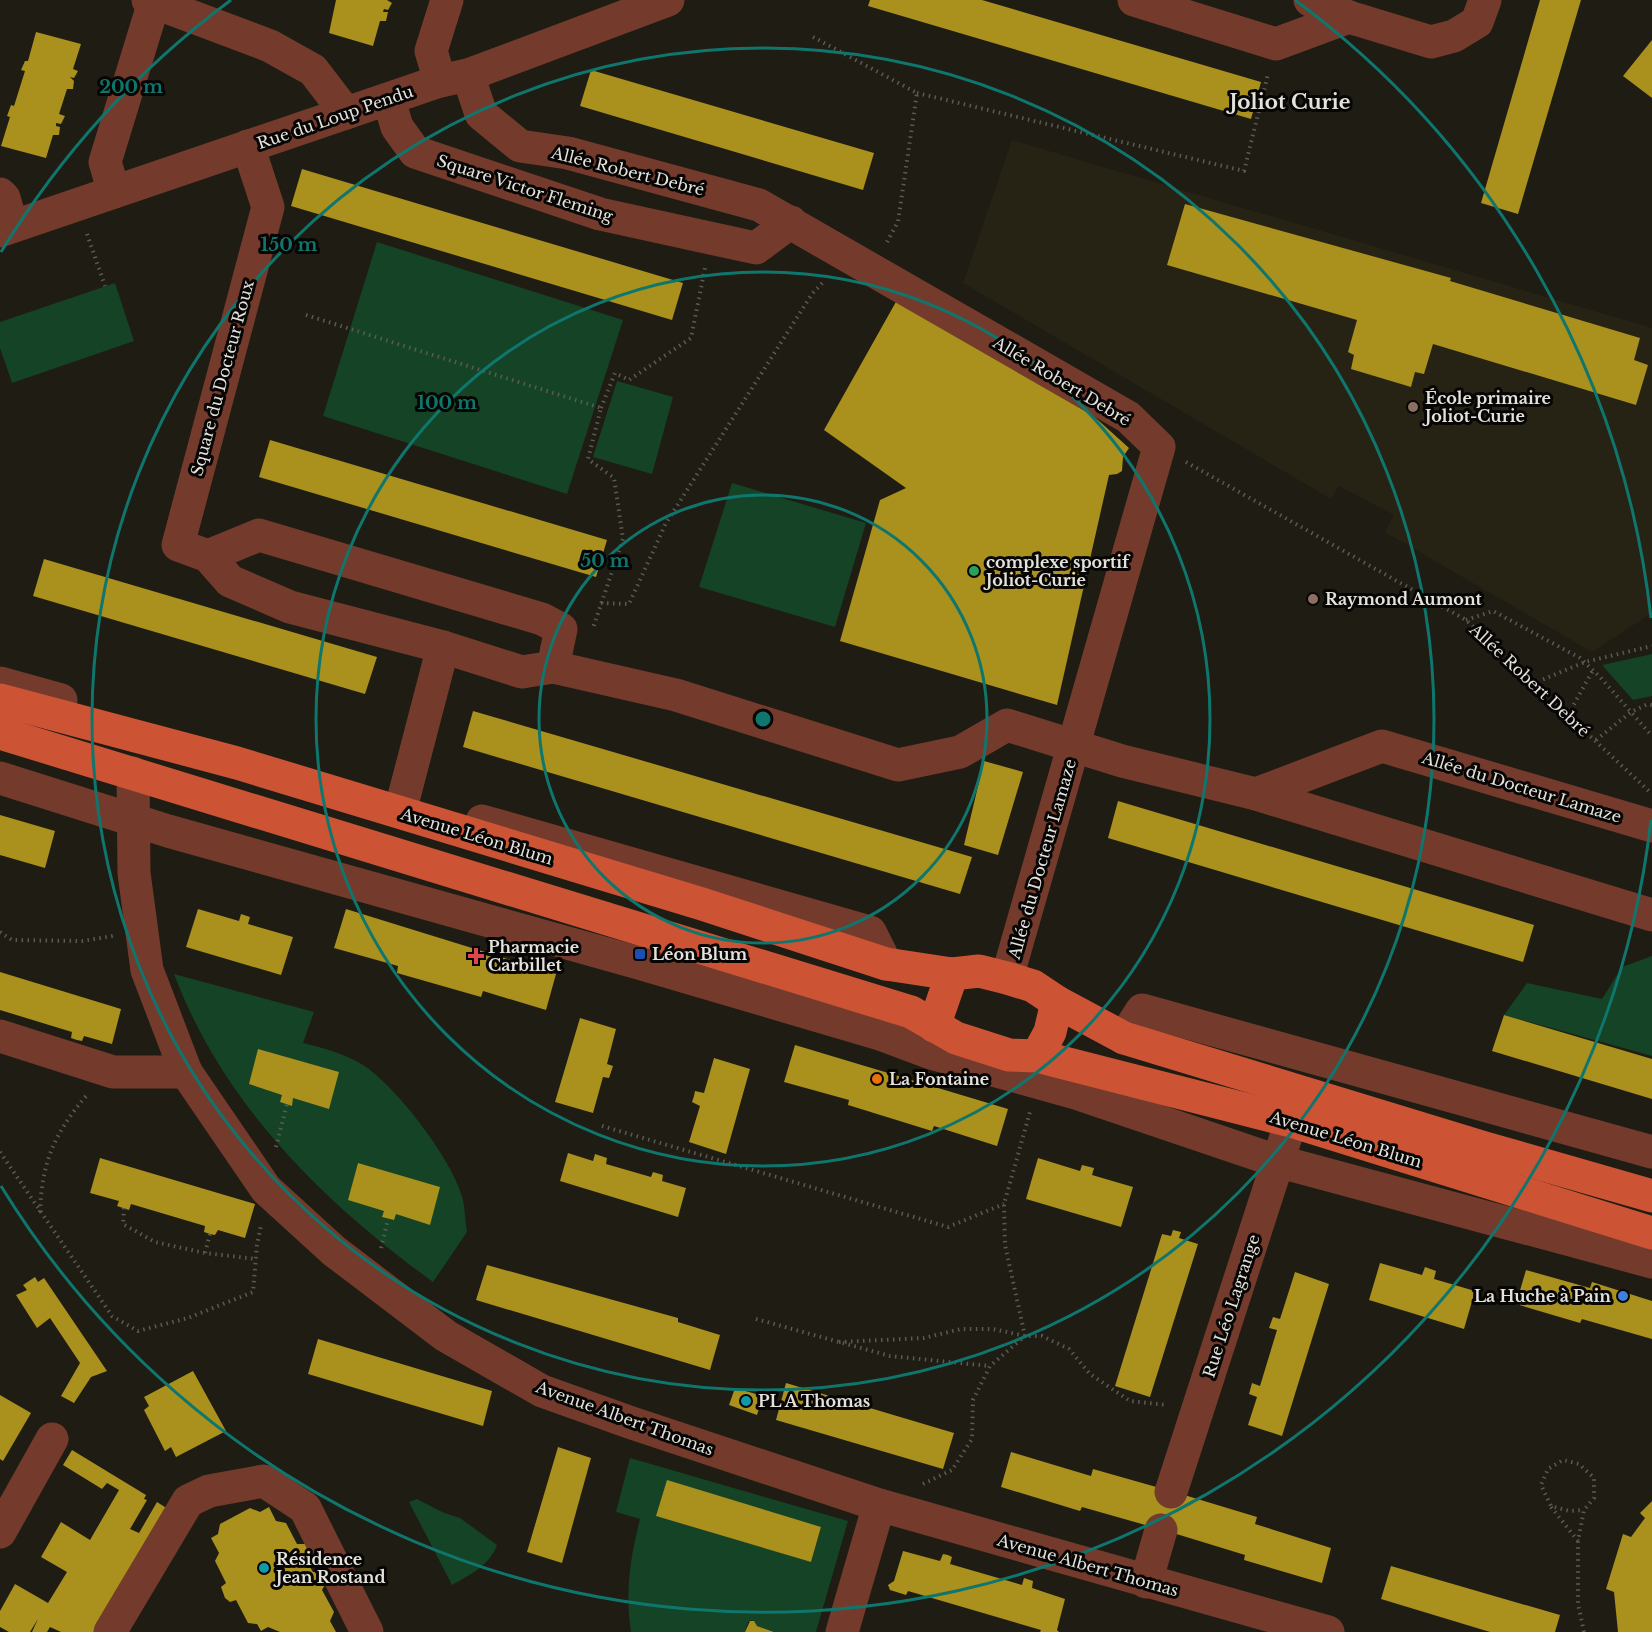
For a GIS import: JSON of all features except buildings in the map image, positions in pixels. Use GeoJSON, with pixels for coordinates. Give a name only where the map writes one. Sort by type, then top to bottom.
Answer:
{"type":"FeatureCollection","features":[{"type":"Feature","properties":{"kind":"main road","name":"Avenue Léon Blum"},"geometry":{"type":"LineString","coordinates":[[0,700],[402,805],[886,964],[952,974],[979,971],[1034,986],[1057,1002],[1124,1038],[1485,1148],[1652,1196]]}},
{"type":"Feature","properties":{"kind":"main road","name":"Avenue Léon Blum"},"geometry":{"type":"LineString","coordinates":[[0,733],[923,1019],[956,1038],[1009,1056],[1038,1056],[1291,1121],[1652,1233]]}},
{"type":"Feature","properties":{"kind":"main road"},"geometry":{"type":"LineString","coordinates":[[923,1019],[952,974]]}},
{"type":"Feature","properties":{"kind":"main road"},"geometry":{"type":"LineString","coordinates":[[1038,1056],[1050,1032],[1057,1002]]}},
{"type":"Feature","properties":{"kind":"street","name":"Allée Robert Debré"},"geometry":{"type":"LineString","coordinates":[[447,0],[431,51],[481,114],[520,146],[568,153],[759,205],[1128,417],[1160,447]]}},
{"type":"Feature","properties":{"kind":"street","name":"Rue du Loup Pendu"},"geometry":{"type":"LineString","coordinates":[[6,229],[454,78],[667,0]]}},
{"type":"Feature","properties":{"kind":"street"},"geometry":{"type":"LineString","coordinates":[[1134,0],[1276,44],[1350,17]]}},
{"type":"Feature","properties":{"kind":"street"},"geometry":{"type":"LineString","coordinates":[[1310,0],[1350,17],[1431,42],[1454,36],[1477,22],[1485,0]]}},
{"type":"Feature","properties":{"kind":"street"},"geometry":{"type":"LineString","coordinates":[[114,192],[105,162],[151,1],[270,46],[313,70],[346,113]]}},
{"type":"Feature","properties":{"kind":"street","name":"Square Victor Fleming"},"geometry":{"type":"LineString","coordinates":[[389,100],[398,127],[415,152],[600,214],[756,248],[790,222]]}},
{"type":"Feature","properties":{"kind":"street","name":"Square du Docteur Roux"},"geometry":{"type":"LineString","coordinates":[[248,146],[268,207],[178,545],[208,556],[230,581],[290,607],[442,647],[522,672],[565,670],[676,695],[898,765],[960,752],[1007,725],[1075,748]]}},
{"type":"Feature","properties":{"kind":"street"},"geometry":{"type":"LineString","coordinates":[[0,194],[4,198],[6,229]]}},
{"type":"Feature","properties":{"kind":"street"},"geometry":{"type":"LineString","coordinates":[[1075,748],[1160,447]]}},
{"type":"Feature","properties":{"kind":"street"},"geometry":{"type":"LineString","coordinates":[[208,556],[259,535],[542,619],[561,629],[565,670]]}},
{"type":"Feature","properties":{"kind":"street"},"geometry":{"type":"LineString","coordinates":[[0,682],[402,805],[442,647]]}},
{"type":"Feature","properties":{"kind":"street","name":"Allée du Docteur Lamaze"},"geometry":{"type":"LineString","coordinates":[[1257,794],[1382,746],[1652,826]]}},
{"type":"Feature","properties":{"kind":"street","name":"Allée du Docteur Lamaze"},"geometry":{"type":"LineString","coordinates":[[1007,978],[1075,748],[1257,794],[1652,915]]}},
{"type":"Feature","properties":{"kind":"street","name":"Avenue Albert Thomas"},"geometry":{"type":"LineString","coordinates":[[133,773],[134,873],[147,970],[186,1072],[266,1189],[334,1251],[446,1336],[542,1391],[879,1505],[1328,1632]]}},
{"type":"Feature","properties":{"kind":"street"},"geometry":{"type":"LineString","coordinates":[[0,778],[134,818],[168,831],[650,966],[883,1035],[932,1053],[1059,1088],[1277,1161],[1652,1262]]}},
{"type":"Feature","properties":{"kind":"street"},"geometry":{"type":"LineString","coordinates":[[1124,1038],[1142,1010],[1652,1152]]}},
{"type":"Feature","properties":{"kind":"street"},"geometry":{"type":"LineString","coordinates":[[883,1035],[923,1019]]}},
{"type":"Feature","properties":{"kind":"street"},"geometry":{"type":"LineString","coordinates":[[0,1036],[113,1072],[186,1072]]}},
{"type":"Feature","properties":{"kind":"street","name":"Rue Léo Lagrange"},"geometry":{"type":"LineString","coordinates":[[1171,1492],[1291,1121]]}},
{"type":"Feature","properties":{"kind":"street"},"geometry":{"type":"LineString","coordinates":[[0,1532],[52,1439]]}},
{"type":"Feature","properties":{"kind":"street"},"geometry":{"type":"LineString","coordinates":[[110,1632],[188,1501],[209,1491],[264,1481],[305,1508],[367,1632]]}},
{"type":"Feature","properties":{"kind":"street"},"geometry":{"type":"LineString","coordinates":[[842,1632],[879,1505]]}},
{"type":"Feature","properties":{"kind":"street"},"geometry":{"type":"LineString","coordinates":[[1146,1582],[1161,1530]]}},
{"type":"Feature","properties":{"kind":"path"},"geometry":{"type":"LineString","coordinates":[[813,37],[917,93],[1244,171],[1276,44]]}},
{"type":"Feature","properties":{"kind":"path"},"geometry":{"type":"LineString","coordinates":[[602,603],[629,604],[666,523],[812,294],[861,262],[898,222],[917,93]]}},
{"type":"Feature","properties":{"kind":"path"},"geometry":{"type":"LineString","coordinates":[[85,228],[105,286]]}},
{"type":"Feature","properties":{"kind":"path"},"geometry":{"type":"LineString","coordinates":[[565,670],[602,603],[623,539],[614,478],[588,459],[601,408],[615,373],[629,380],[691,338],[712,238]]}},
{"type":"Feature","properties":{"kind":"path"},"geometry":{"type":"LineString","coordinates":[[306,315],[601,408]]}},
{"type":"Feature","properties":{"kind":"path","name":"Allée Robert Debré"},"geometry":{"type":"LineString","coordinates":[[1160,447],[1466,620],[1652,794]]}},
{"type":"Feature","properties":{"kind":"path"},"geometry":{"type":"LineString","coordinates":[[1466,620],[1492,611],[1585,662],[1652,736]]}},
{"type":"Feature","properties":{"kind":"path"},"geometry":{"type":"LineString","coordinates":[[1532,684],[1585,662],[1652,646]]}},
{"type":"Feature","properties":{"kind":"path"},"geometry":{"type":"LineString","coordinates":[[1568,715],[1593,670]]}},
{"type":"Feature","properties":{"kind":"path"},"geometry":{"type":"LineString","coordinates":[[1596,740],[1631,712],[1648,704],[1652,705]]}},
{"type":"Feature","properties":{"kind":"path"},"geometry":{"type":"LineString","coordinates":[[0,932],[12,940],[82,941],[122,934]]}},
{"type":"Feature","properties":{"kind":"path"},"geometry":{"type":"LineString","coordinates":[[40,1213],[41,1190],[48,1154],[60,1128],[85,1097],[113,1072]]}},
{"type":"Feature","properties":{"kind":"path"},"geometry":{"type":"LineString","coordinates":[[1025,1336],[1005,1245],[1004,1204],[1030,1112],[1059,1088]]}},
{"type":"Feature","properties":{"kind":"path"},"geometry":{"type":"LineString","coordinates":[[276,1151],[287,1104]]}},
{"type":"Feature","properties":{"kind":"path"},"geometry":{"type":"LineString","coordinates":[[602,1126],[948,1227],[1004,1204]]}},
{"type":"Feature","properties":{"kind":"path"},"geometry":{"type":"LineString","coordinates":[[0,1152],[112,1316],[138,1330],[188,1318],[253,1292],[263,1217]]}},
{"type":"Feature","properties":{"kind":"path"},"geometry":{"type":"LineString","coordinates":[[124,1208],[123,1224],[155,1242],[205,1253],[256,1259]]}},
{"type":"Feature","properties":{"kind":"path"},"geometry":{"type":"LineString","coordinates":[[381,1251],[388,1219]]}},
{"type":"Feature","properties":{"kind":"path"},"geometry":{"type":"LineString","coordinates":[[205,1253],[210,1234]]}},
{"type":"Feature","properties":{"kind":"path"},"geometry":{"type":"LineString","coordinates":[[756,1319],[890,1356],[990,1366]]}},
{"type":"Feature","properties":{"kind":"path"},"geometry":{"type":"LineString","coordinates":[[838,1342],[924,1338],[962,1329],[993,1329],[1025,1336],[1042,1336],[1069,1349],[1090,1374],[1130,1401],[1176,1406]]}},
{"type":"Feature","properties":{"kind":"path"},"geometry":{"type":"LineString","coordinates":[[914,1488],[952,1470],[972,1439],[973,1400],[990,1366],[1025,1336]]}},
{"type":"Feature","properties":{"kind":"path"},"geometry":{"type":"LineString","coordinates":[[1578,1541],[1551,1506],[1541,1485],[1548,1469],[1563,1460],[1579,1464],[1594,1478],[1594,1498],[1584,1510],[1578,1541],[1578,1604],[1584,1632]]}},
{"type":"Feature","properties":{"kind":"path"},"geometry":{"type":"LineString","coordinates":[[1551,1506],[1569,1511],[1584,1510]]}},
{"type":"Feature","properties":{"kind":"shaded area","name":"École primaire Joliot-Curie"},"geometry":{"type":"Polygon","coordinates":[[[1012,140],[1652,328],[1652,613],[1592,652],[1385,532],[1394,515],[1339,486],[1331,499],[963,283],[1012,140]]]}},
{"type":"Feature","properties":{"kind":"green space"},"geometry":{"type":"Polygon","coordinates":[[[377,242],[623,320],[567,494],[323,416],[377,242]]]}},
{"type":"Feature","properties":{"kind":"green space"},"geometry":{"type":"Polygon","coordinates":[[[115,283],[134,341],[12,383],[0,348],[0,322],[115,283]]]}},
{"type":"Feature","properties":{"kind":"green space"},"geometry":{"type":"Polygon","coordinates":[[[617,381],[673,397],[652,474],[593,457],[617,381]]]}},
{"type":"Feature","properties":{"kind":"green space"},"geometry":{"type":"Polygon","coordinates":[[[732,483],[866,523],[835,627],[699,587],[732,483]]]}},
{"type":"Feature","properties":{"kind":"green space"},"geometry":{"type":"Polygon","coordinates":[[[1652,654],[1652,696],[1633,700],[1602,665],[1652,654]]]}},
{"type":"Feature","properties":{"kind":"green space"},"geometry":{"type":"Polygon","coordinates":[[[1652,956],[1652,1056],[1504,1015],[1527,983],[1602,999],[1622,967],[1652,956]]]}},
{"type":"Feature","properties":{"kind":"green space"},"geometry":{"type":"Polygon","coordinates":[[[174,974],[314,1012],[303,1043],[334,1052],[363,1065],[391,1089],[406,1106],[447,1162],[464,1205],[467,1232],[433,1282],[353,1218],[281,1147],[248,1107],[220,1066],[195,1021],[174,974]]]}},
{"type":"Feature","properties":{"kind":"green space"},"geometry":{"type":"Polygon","coordinates":[[[630,1458],[848,1521],[816,1632],[775,1632],[757,1626],[752,1620],[748,1622],[745,1632],[631,1632],[628,1603],[630,1576],[640,1519],[616,1512],[630,1458]],[[657,1516],[811,1562],[821,1527],[657,1516]]]}},
{"type":"Feature","properties":{"kind":"green space"},"geometry":{"type":"Polygon","coordinates":[[[417,1499],[460,1518],[497,1545],[490,1558],[479,1569],[452,1585],[409,1502],[417,1499]]]}},
{"type":"Feature","properties":{"kind":"place","name":"École primaire Joliot-Curie"},"geometry":{"type":"Point","coordinates":[1413,407]}},
{"type":"Feature","properties":{"kind":"place","name":"complexe sportif Joliot-Curie"},"geometry":{"type":"Point","coordinates":[974,571]}},
{"type":"Feature","properties":{"kind":"place","name":"Raymond Aumont"},"geometry":{"type":"Point","coordinates":[1313,599]}},
{"type":"Feature","properties":{"kind":"place","name":"Léon Blum"},"geometry":{"type":"Point","coordinates":[640,954]}},
{"type":"Feature","properties":{"kind":"place","name":"Pharmacie Carbillet"},"geometry":{"type":"Point","coordinates":[476,956]}},
{"type":"Feature","properties":{"kind":"place","name":"La Fontaine"},"geometry":{"type":"Point","coordinates":[877,1079]}},
{"type":"Feature","properties":{"kind":"place","name":"La Huche à Pain"},"geometry":{"type":"Point","coordinates":[1623,1296]}},
{"type":"Feature","properties":{"kind":"place","name":"PL A Thomas"},"geometry":{"type":"Point","coordinates":[746,1401]}},
{"type":"Feature","properties":{"kind":"place","name":"Résidence Jean Rostand"},"geometry":{"type":"Point","coordinates":[264,1568]}},
{"type":"Feature","properties":{"kind":"district","name":"Joliot Curie"},"geometry":{"type":"Point","coordinates":[1290,102]}}]}
